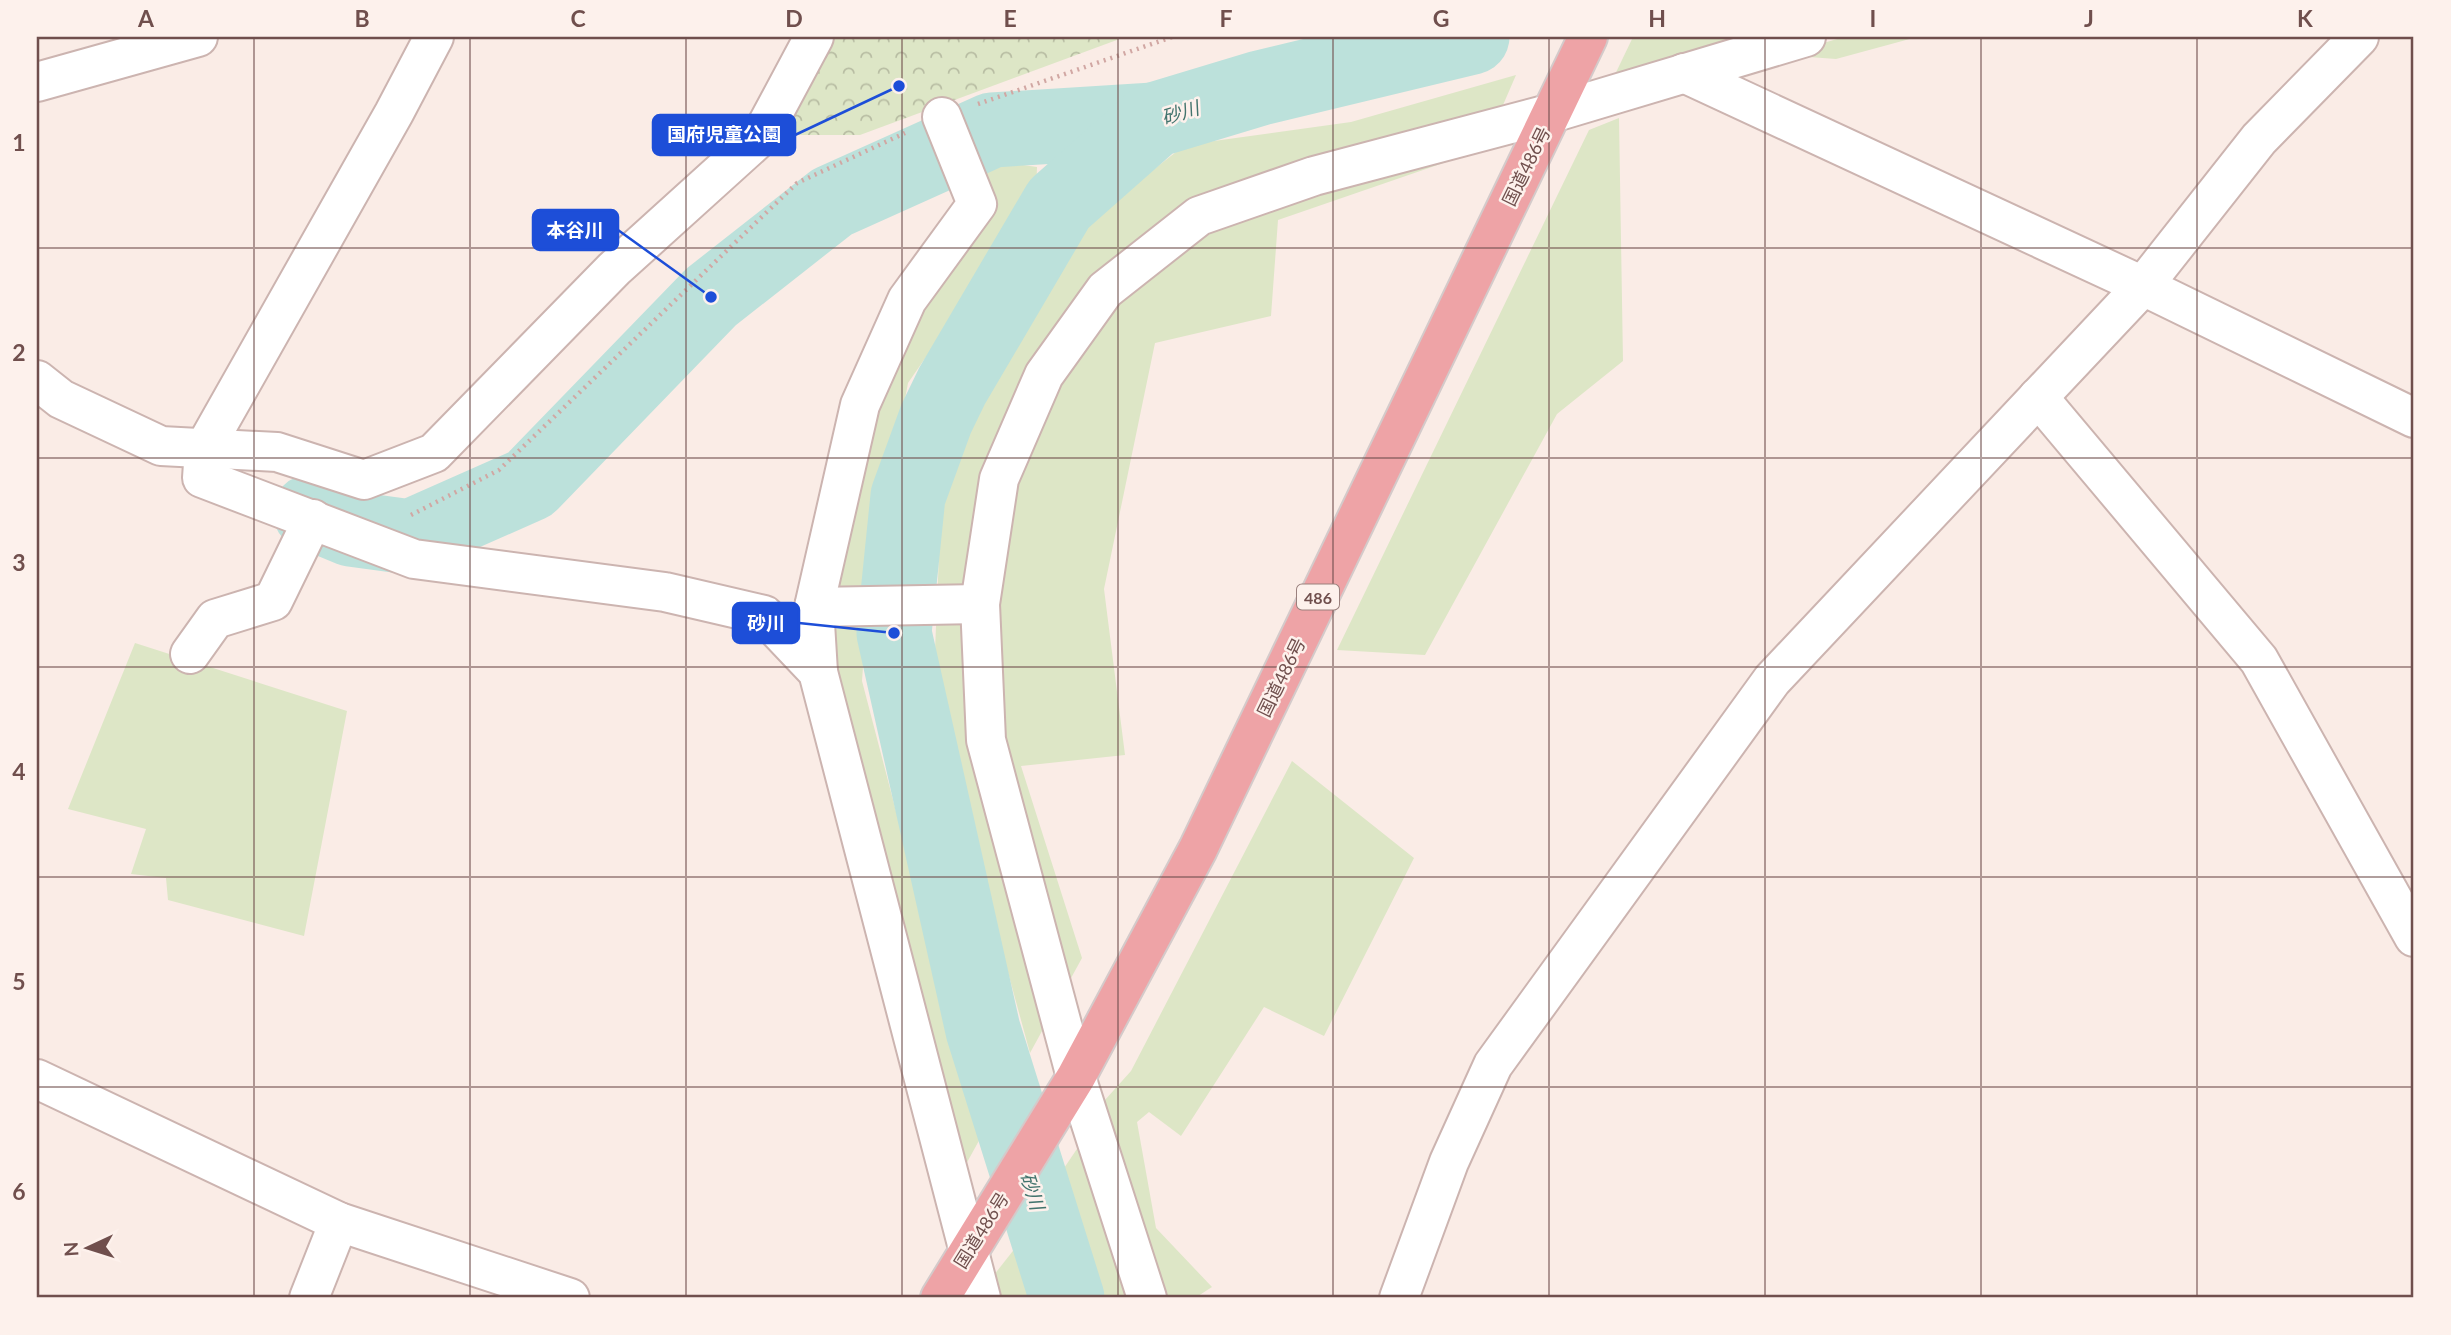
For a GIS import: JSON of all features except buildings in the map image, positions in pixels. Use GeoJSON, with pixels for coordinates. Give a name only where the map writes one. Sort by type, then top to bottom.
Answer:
{"type":"FeatureCollection","features":[{"type":"Feature","properties":{"kind":"highway","name":"国道486号"},"geometry":{"type":"LineString","coordinates":[[940,1298],[1076,1077],[1198,849],[1588,37]]}},
{"type":"Feature","properties":{"kind":"street"},"geometry":{"type":"LineString","coordinates":[[37,82],[198,37]]}},
{"type":"Feature","properties":{"kind":"street"},"geometry":{"type":"LineString","coordinates":[[434,37],[394,113],[204,449],[202,478],[414,558],[664,592],[764,615],[818,672]]}},
{"type":"Feature","properties":{"kind":"street"},"geometry":{"type":"LineString","coordinates":[[37,380],[61,399],[161,446],[277,452],[364,480],[434,453],[614,269],[761,136],[814,37]]}},
{"type":"Feature","properties":{"kind":"street"},"geometry":{"type":"LineString","coordinates":[[1147,1298],[1076,1077],[986,740],[981,604],[999,480],[1044,375],[1105,290],[1199,216],[1314,176],[1552,113],[1806,37]]}},
{"type":"Feature","properties":{"kind":"street"},"geometry":{"type":"LineString","coordinates":[[1399,1298],[1449,1162],[1493,1065],[1772,680],[2143,286],[2259,139],[2359,37]]}},
{"type":"Feature","properties":{"kind":"street"},"geometry":{"type":"LineString","coordinates":[[1684,73],[2143,286],[2414,418]]}},
{"type":"Feature","properties":{"kind":"street"},"geometry":{"type":"LineString","coordinates":[[942,117],[976,204],[908,300],[860,405],[814,607],[818,672],[981,1298]]}},
{"type":"Feature","properties":{"kind":"street"},"geometry":{"type":"LineString","coordinates":[[2038,397],[2259,660],[2414,937]]}},
{"type":"Feature","properties":{"kind":"street"},"geometry":{"type":"LineString","coordinates":[[190,654],[215,619],[273,601],[313,519]]}},
{"type":"Feature","properties":{"kind":"street"},"geometry":{"type":"LineString","coordinates":[[814,607],[981,604]]}},
{"type":"Feature","properties":{"kind":"street"},"geometry":{"type":"LineString","coordinates":[[37,1079],[339,1223],[570,1298]]}},
{"type":"Feature","properties":{"kind":"street"},"geometry":{"type":"LineString","coordinates":[[309,1298],[339,1223]]}},
{"type":"Feature","properties":{"kind":"path"},"geometry":{"type":"LineString","coordinates":[[409,516],[499,470],[797,183],[942,117],[1172,37]]}},
{"type":"Feature","properties":{"kind":"green space"},"geometry":{"type":"Polygon","coordinates":[[[833,37],[1125,37],[860,135],[779,135],[833,37]]]}},
{"type":"Feature","properties":{"kind":"green space"},"geometry":{"type":"Polygon","coordinates":[[[1633,37],[1763,37],[1609,87],[1633,37]]]}},
{"type":"Feature","properties":{"kind":"green space"},"geometry":{"type":"Polygon","coordinates":[[[1844,37],[1917,37],[1836,59],[1782,55],[1844,37]]]}},
{"type":"Feature","properties":{"kind":"green space"},"geometry":{"type":"Polygon","coordinates":[[[1516,75],[1484,149],[1278,220],[1271,316],[1155,343],[1104,589],[1125,755],[1021,766],[1082,958],[1030,1053],[933,698],[943,460],[1062,241],[1185,145],[1351,122],[1516,75]]]}},
{"type":"Feature","properties":{"kind":"green space"},"geometry":{"type":"Polygon","coordinates":[[[1619,118],[1623,361],[1557,414],[1425,655],[1337,650],[1589,130],[1619,118]]]}},
{"type":"Feature","properties":{"kind":"green space"},"geometry":{"type":"Polygon","coordinates":[[[980,159],[1037,167],[1036,198],[908,383],[869,591],[833,591],[874,403],[915,311],[991,211],[980,159]]]}},
{"type":"Feature","properties":{"kind":"green space"},"geometry":{"type":"Polygon","coordinates":[[[828,624],[866,624],[862,681],[981,1137],[960,1175],[831,670],[828,624]]]}},
{"type":"Feature","properties":{"kind":"green space"},"geometry":{"type":"Polygon","coordinates":[[[135,643],[347,711],[304,936],[168,900],[166,878],[131,874],[146,829],[68,809],[135,643]]]}},
{"type":"Feature","properties":{"kind":"green space"},"geometry":{"type":"Polygon","coordinates":[[[1292,761],[1414,858],[1324,1036],[1264,1007],[1181,1136],[1149,1112],[1137,1122],[1156,1228],[1212,1287],[1195,1298],[1164,1298],[1096,1110],[1131,1071],[1292,761]]]}},
{"type":"Feature","properties":{"kind":"green space"},"geometry":{"type":"Polygon","coordinates":[[[1083,1140],[1133,1298],[1093,1298],[1056,1180],[1083,1140]]]}},
{"type":"Feature","properties":{"kind":"green space"},"geometry":{"type":"Polygon","coordinates":[[[1016,1247],[1029,1298],[995,1298],[990,1280],[1016,1247]]]}},
{"type":"Feature","properties":{"kind":"waterway","name":"砂川"},"geometry":{"type":"LineString","coordinates":[[1067,1298],[983,1030],[894,633],[908,496],[936,419],[952,386],[1059,204],[1154,120],[1260,88],[1472,37]]}},
{"type":"Feature","properties":{"kind":"waterway"},"geometry":{"type":"LineString","coordinates":[[310,512],[351,529],[410,537],[530,484],[711,297],[832,202],[992,130],[1154,120]]}},
{"type":"Feature","properties":{"kind":"place","name":"国府児童公園"},"geometry":{"type":"Point","coordinates":[899,86]}},
{"type":"Feature","properties":{"kind":"place","name":"本谷川"},"geometry":{"type":"Point","coordinates":[711,297]}},
{"type":"Feature","properties":{"kind":"place","name":"砂川"},"geometry":{"type":"Point","coordinates":[894,633]}}]}
